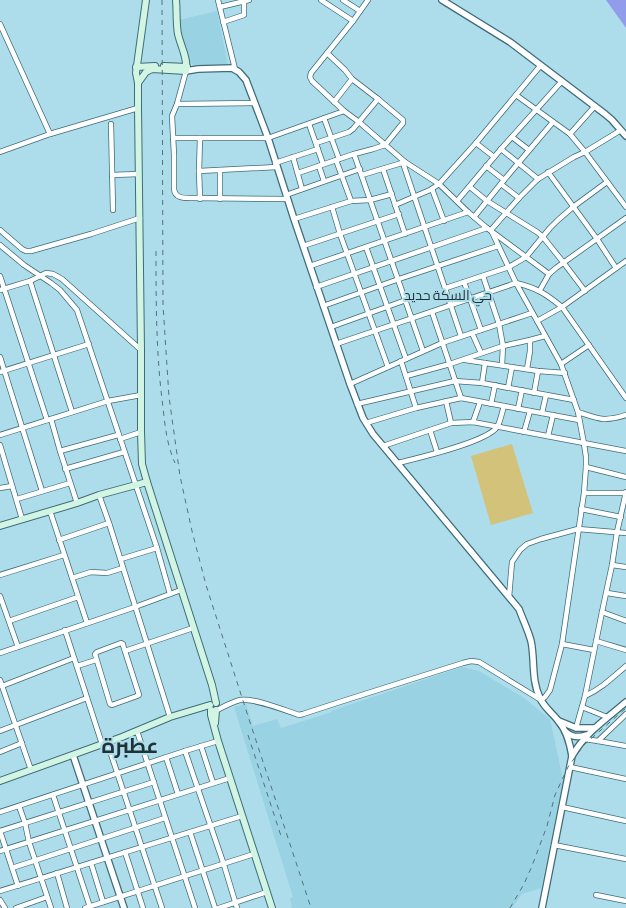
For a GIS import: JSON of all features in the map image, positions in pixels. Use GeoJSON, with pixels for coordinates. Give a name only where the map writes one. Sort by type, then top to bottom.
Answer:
{"type":"FeatureCollection","features":[{"type":"Feature","properties":{"kind":"main road"},"geometry":{"type":"LineString","coordinates":[[146,0],[136,67],[138,83],[142,464],[214,693],[214,725],[218,741],[272,908]]}},
{"type":"Feature","properties":{"kind":"main road"},"geometry":{"type":"LineString","coordinates":[[176,0],[178,31],[187,61],[186,69]]}},
{"type":"Feature","properties":{"kind":"main road"},"geometry":{"type":"LineString","coordinates":[[136,67],[164,66],[186,69]]}},
{"type":"Feature","properties":{"kind":"main road"},"geometry":{"type":"LineString","coordinates":[[138,83],[146,72],[152,69],[186,69]]}},
{"type":"Feature","properties":{"kind":"main road"},"geometry":{"type":"LineString","coordinates":[[0,526],[99,495],[147,482]]}},
{"type":"Feature","properties":{"kind":"main road"},"geometry":{"type":"LineString","coordinates":[[0,781],[74,755],[170,717],[214,707]]}},
{"type":"Feature","properties":{"kind":"street"},"geometry":{"type":"LineString","coordinates":[[218,0],[235,69]]}},
{"type":"Feature","properties":{"kind":"street"},"geometry":{"type":"LineString","coordinates":[[220,7],[249,0]]}},
{"type":"Feature","properties":{"kind":"street"},"geometry":{"type":"LineString","coordinates":[[321,0],[353,21]]}},
{"type":"Feature","properties":{"kind":"street"},"geometry":{"type":"LineString","coordinates":[[343,0],[360,11]]}},
{"type":"Feature","properties":{"kind":"street"},"geometry":{"type":"LineString","coordinates":[[368,0],[311,73],[310,77],[312,81],[344,111],[359,122],[404,162],[440,184],[474,217],[549,274]]}},
{"type":"Feature","properties":{"kind":"street"},"geometry":{"type":"LineString","coordinates":[[442,0],[510,42],[595,106],[612,120],[626,136]]}},
{"type":"Feature","properties":{"kind":"street"},"geometry":{"type":"LineString","coordinates":[[223,22],[244,15],[244,1]]}},
{"type":"Feature","properties":{"kind":"street"},"geometry":{"type":"LineString","coordinates":[[0,24],[50,134]]}},
{"type":"Feature","properties":{"kind":"street"},"geometry":{"type":"LineString","coordinates":[[298,173],[385,145],[403,125],[403,122],[378,99],[352,79],[328,53]]}},
{"type":"Feature","properties":{"kind":"street"},"geometry":{"type":"LineString","coordinates":[[395,205],[440,184],[541,65]]}},
{"type":"Feature","properties":{"kind":"street"},"geometry":{"type":"LineString","coordinates":[[360,169],[302,189],[286,197],[220,199],[176,196],[174,193],[172,116],[177,104],[186,69],[235,69],[246,80],[268,138],[286,197],[316,287],[357,404],[366,423],[383,446],[519,609],[531,642],[535,682],[538,694],[544,706],[559,721],[568,739],[572,756],[542,908]]}},
{"type":"Feature","properties":{"kind":"street"},"geometry":{"type":"LineString","coordinates":[[334,102],[352,79]]}},
{"type":"Feature","properties":{"kind":"street"},"geometry":{"type":"LineString","coordinates":[[458,201],[486,166],[562,81]]}},
{"type":"Feature","properties":{"kind":"street"},"geometry":{"type":"LineString","coordinates":[[516,95],[570,134],[626,207]]}},
{"type":"Feature","properties":{"kind":"street"},"geometry":{"type":"LineString","coordinates":[[316,143],[352,130],[378,99]]}},
{"type":"Feature","properties":{"kind":"street"},"geometry":{"type":"LineString","coordinates":[[177,104],[255,103]]}},
{"type":"Feature","properties":{"kind":"street"},"geometry":{"type":"LineString","coordinates":[[570,134],[595,106]]}},
{"type":"Feature","properties":{"kind":"street"},"geometry":{"type":"LineString","coordinates":[[0,152],[50,134],[138,108]]}},
{"type":"Feature","properties":{"kind":"street"},"geometry":{"type":"LineString","coordinates":[[173,138],[268,138],[344,111]]}},
{"type":"Feature","properties":{"kind":"street"},"geometry":{"type":"LineString","coordinates":[[324,118],[351,201]]}},
{"type":"Feature","properties":{"kind":"street"},"geometry":{"type":"LineString","coordinates":[[474,217],[553,122]]}},
{"type":"Feature","properties":{"kind":"street"},"geometry":{"type":"LineString","coordinates":[[111,124],[113,210]]}},
{"type":"Feature","properties":{"kind":"street"},"geometry":{"type":"LineString","coordinates":[[309,124],[318,149],[324,181]]}},
{"type":"Feature","properties":{"kind":"street"},"geometry":{"type":"LineString","coordinates":[[316,287],[489,229],[507,213],[519,198],[538,179],[621,130]]}},
{"type":"Feature","properties":{"kind":"street"},"geometry":{"type":"LineString","coordinates":[[512,137],[529,150]]}},
{"type":"Feature","properties":{"kind":"street"},"geometry":{"type":"LineString","coordinates":[[200,138],[200,198]]}},
{"type":"Feature","properties":{"kind":"street"},"geometry":{"type":"LineString","coordinates":[[476,143],[494,157]]}},
{"type":"Feature","properties":{"kind":"street"},"geometry":{"type":"LineString","coordinates":[[199,172],[276,165],[293,157],[318,149]]}},
{"type":"Feature","properties":{"kind":"street"},"geometry":{"type":"LineString","coordinates":[[501,149],[538,179]]}},
{"type":"Feature","properties":{"kind":"street"},"geometry":{"type":"LineString","coordinates":[[354,154],[424,351]]}},
{"type":"Feature","properties":{"kind":"street"},"geometry":{"type":"LineString","coordinates":[[293,157],[302,189]]}},
{"type":"Feature","properties":{"kind":"street"},"geometry":{"type":"LineString","coordinates":[[362,175],[404,162]]}},
{"type":"Feature","properties":{"kind":"street"},"geometry":{"type":"LineString","coordinates":[[404,162],[461,336]]}},
{"type":"Feature","properties":{"kind":"street"},"geometry":{"type":"LineString","coordinates":[[486,166],[519,198]]}},
{"type":"Feature","properties":{"kind":"street"},"geometry":{"type":"LineString","coordinates":[[383,169],[405,234]]}},
{"type":"Feature","properties":{"kind":"street"},"geometry":{"type":"LineString","coordinates":[[220,170],[220,199]]}},
{"type":"Feature","properties":{"kind":"street"},"geometry":{"type":"LineString","coordinates":[[548,172],[597,239],[616,268]]}},
{"type":"Feature","properties":{"kind":"street"},"geometry":{"type":"LineString","coordinates":[[112,176],[139,174]]}},
{"type":"Feature","properties":{"kind":"street"},"geometry":{"type":"LineString","coordinates":[[446,288],[509,267],[526,257],[550,228],[573,207],[607,182]]}},
{"type":"Feature","properties":{"kind":"street"},"geometry":{"type":"LineString","coordinates":[[470,187],[488,201],[543,237],[585,291]]}},
{"type":"Feature","properties":{"kind":"street"},"geometry":{"type":"LineString","coordinates":[[432,189],[444,221]]}},
{"type":"Feature","properties":{"kind":"street"},"geometry":{"type":"LineString","coordinates":[[294,219],[351,201],[370,200],[392,194]]}},
{"type":"Feature","properties":{"kind":"street"},"geometry":{"type":"LineString","coordinates":[[332,207],[340,234],[388,367]]}},
{"type":"Feature","properties":{"kind":"street"},"geometry":{"type":"LineString","coordinates":[[310,266],[468,212]]}},
{"type":"Feature","properties":{"kind":"street"},"geometry":{"type":"LineString","coordinates":[[303,246],[399,214]]}},
{"type":"Feature","properties":{"kind":"street"},"geometry":{"type":"LineString","coordinates":[[0,230],[22,249],[31,251],[140,218]]}},
{"type":"Feature","properties":{"kind":"street"},"geometry":{"type":"LineString","coordinates":[[540,290],[549,274],[563,262],[626,218]]}},
{"type":"Feature","properties":{"kind":"street"},"geometry":{"type":"LineString","coordinates":[[489,229],[516,283],[561,364],[578,412],[584,444],[586,467],[584,493],[562,644],[550,690],[541,700]]}},
{"type":"Feature","properties":{"kind":"street"},"geometry":{"type":"LineString","coordinates":[[0,245],[24,265],[60,290],[76,308],[157,548],[170,594]]}},
{"type":"Feature","properties":{"kind":"street"},"geometry":{"type":"LineString","coordinates":[[323,306],[498,246]]}},
{"type":"Feature","properties":{"kind":"street"},"geometry":{"type":"LineString","coordinates":[[366,247],[404,360],[406,376],[416,408]]}},
{"type":"Feature","properties":{"kind":"street"},"geometry":{"type":"LineString","coordinates":[[537,321],[562,307],[626,261]]}},
{"type":"Feature","properties":{"kind":"street"},"geometry":{"type":"LineString","coordinates":[[2,289],[30,281],[40,275],[50,272],[62,279],[141,350]]}},
{"type":"Feature","properties":{"kind":"street"},"geometry":{"type":"LineString","coordinates":[[0,276],[2,289],[77,503]]}},
{"type":"Feature","properties":{"kind":"street"},"geometry":{"type":"LineString","coordinates":[[483,276],[498,324],[503,346],[502,365]]}},
{"type":"Feature","properties":{"kind":"street"},"geometry":{"type":"LineString","coordinates":[[30,281],[72,412]]}},
{"type":"Feature","properties":{"kind":"street"},"geometry":{"type":"LineString","coordinates":[[464,282],[480,330]]}},
{"type":"Feature","properties":{"kind":"street"},"geometry":{"type":"LineString","coordinates":[[336,344],[516,283],[540,290],[562,307],[626,398]]}},
{"type":"Feature","properties":{"kind":"street"},"geometry":{"type":"LineString","coordinates":[[330,327],[406,300]]}},
{"type":"Feature","properties":{"kind":"street"},"geometry":{"type":"LineString","coordinates":[[432,312],[460,398]]}},
{"type":"Feature","properties":{"kind":"street"},"geometry":{"type":"LineString","coordinates":[[350,384],[442,343],[532,313]]}},
{"type":"Feature","properties":{"kind":"street"},"geometry":{"type":"LineString","coordinates":[[472,333],[481,353]]}},
{"type":"Feature","properties":{"kind":"street"},"geometry":{"type":"LineString","coordinates":[[406,376],[450,364],[503,346],[545,336]]}},
{"type":"Feature","properties":{"kind":"street"},"geometry":{"type":"LineString","coordinates":[[527,369],[530,340]]}},
{"type":"Feature","properties":{"kind":"street"},"geometry":{"type":"LineString","coordinates":[[2,371],[89,344]]}},
{"type":"Feature","properties":{"kind":"street"},"geometry":{"type":"LineString","coordinates":[[561,364],[589,345]]}},
{"type":"Feature","properties":{"kind":"street"},"geometry":{"type":"LineString","coordinates":[[0,357],[2,371],[42,491]]}},
{"type":"Feature","properties":{"kind":"street"},"geometry":{"type":"LineString","coordinates":[[464,359],[565,374]]}},
{"type":"Feature","properties":{"kind":"street"},"geometry":{"type":"LineString","coordinates":[[482,383],[485,362]]}},
{"type":"Feature","properties":{"kind":"street"},"geometry":{"type":"LineString","coordinates":[[508,388],[512,367]]}},
{"type":"Feature","properties":{"kind":"street"},"geometry":{"type":"LineString","coordinates":[[534,393],[538,371]]}},
{"type":"Feature","properties":{"kind":"street"},"geometry":{"type":"LineString","coordinates":[[357,404],[455,381],[495,385],[574,400]]}},
{"type":"Feature","properties":{"kind":"street"},"geometry":{"type":"LineString","coordinates":[[491,404],[495,385]]}},
{"type":"Feature","properties":{"kind":"street"},"geometry":{"type":"LineString","coordinates":[[518,409],[522,390]]}},
{"type":"Feature","properties":{"kind":"street"},"geometry":{"type":"LineString","coordinates":[[0,435],[108,401],[141,395]]}},
{"type":"Feature","properties":{"kind":"street"},"geometry":{"type":"LineString","coordinates":[[542,413],[546,395]]}},
{"type":"Feature","properties":{"kind":"street"},"geometry":{"type":"LineString","coordinates":[[366,423],[416,408],[460,398],[580,420]]}},
{"type":"Feature","properties":{"kind":"street"},"geometry":{"type":"LineString","coordinates":[[446,401],[451,424]]}},
{"type":"Feature","properties":{"kind":"street"},"geometry":{"type":"LineString","coordinates":[[473,422],[480,402]]}},
{"type":"Feature","properties":{"kind":"street"},"geometry":{"type":"LineString","coordinates":[[398,463],[462,446],[487,436],[498,427],[504,406]]}},
{"type":"Feature","properties":{"kind":"street"},"geometry":{"type":"LineString","coordinates":[[524,432],[530,411]]}},
{"type":"Feature","properties":{"kind":"street"},"geometry":{"type":"LineString","coordinates":[[578,412],[602,420],[626,415]]}},
{"type":"Feature","properties":{"kind":"street"},"geometry":{"type":"LineString","coordinates":[[548,436],[553,415]]}},
{"type":"Feature","properties":{"kind":"street"},"geometry":{"type":"LineString","coordinates":[[383,446],[451,424],[473,422],[626,451]]}},
{"type":"Feature","properties":{"kind":"street"},"geometry":{"type":"LineString","coordinates":[[430,430],[437,452]]}},
{"type":"Feature","properties":{"kind":"street"},"geometry":{"type":"LineString","coordinates":[[60,451],[141,432]]}},
{"type":"Feature","properties":{"kind":"street"},"geometry":{"type":"LineString","coordinates":[[0,445],[22,520]]}},
{"type":"Feature","properties":{"kind":"street"},"geometry":{"type":"LineString","coordinates":[[65,469],[124,452]]}},
{"type":"Feature","properties":{"kind":"street"},"geometry":{"type":"LineString","coordinates":[[586,467],[626,477]]}},
{"type":"Feature","properties":{"kind":"street"},"geometry":{"type":"LineString","coordinates":[[16,499],[70,483]]}},
{"type":"Feature","properties":{"kind":"street"},"geometry":{"type":"LineString","coordinates":[[0,488],[12,486]]}},
{"type":"Feature","properties":{"kind":"street"},"geometry":{"type":"LineString","coordinates":[[576,728],[585,696],[607,593],[617,532],[626,493],[584,493]]}},
{"type":"Feature","properties":{"kind":"street"},"geometry":{"type":"LineString","coordinates":[[99,495],[170,717]]}},
{"type":"Feature","properties":{"kind":"street"},"geometry":{"type":"LineString","coordinates":[[581,509],[621,517]]}},
{"type":"Feature","properties":{"kind":"street"},"geometry":{"type":"LineString","coordinates":[[50,511],[87,623]]}},
{"type":"Feature","properties":{"kind":"street"},"geometry":{"type":"LineString","coordinates":[[59,540],[109,523]]}},
{"type":"Feature","properties":{"kind":"street"},"geometry":{"type":"LineString","coordinates":[[509,597],[512,562],[520,550],[527,544],[578,529],[626,533]]}},
{"type":"Feature","properties":{"kind":"street"},"geometry":{"type":"LineString","coordinates":[[120,559],[157,548]]}},
{"type":"Feature","properties":{"kind":"street"},"geometry":{"type":"LineString","coordinates":[[0,575],[64,554]]}},
{"type":"Feature","properties":{"kind":"street"},"geometry":{"type":"LineString","coordinates":[[612,564],[626,567]]}},
{"type":"Feature","properties":{"kind":"street"},"geometry":{"type":"LineString","coordinates":[[72,578],[91,572],[106,572],[123,568]]}},
{"type":"Feature","properties":{"kind":"street"},"geometry":{"type":"LineString","coordinates":[[0,653],[181,590]]}},
{"type":"Feature","properties":{"kind":"street"},"geometry":{"type":"LineString","coordinates":[[607,593],[626,596]]}},
{"type":"Feature","properties":{"kind":"street"},"geometry":{"type":"LineString","coordinates":[[0,596],[18,647]]}},
{"type":"Feature","properties":{"kind":"street"},"geometry":{"type":"LineString","coordinates":[[9,620],[78,598]]}},
{"type":"Feature","properties":{"kind":"street"},"geometry":{"type":"LineString","coordinates":[[0,614],[6,612]]}},
{"type":"Feature","properties":{"kind":"street"},"geometry":{"type":"LineString","coordinates":[[602,612],[626,621]]}},
{"type":"Feature","properties":{"kind":"street"},"geometry":{"type":"LineString","coordinates":[[125,650],[193,628]]}},
{"type":"Feature","properties":{"kind":"street"},"geometry":{"type":"LineString","coordinates":[[65,630],[87,698],[104,743],[118,774],[143,846],[162,908]]}},
{"type":"Feature","properties":{"kind":"street"},"geometry":{"type":"LineString","coordinates":[[596,641],[626,650]]}},
{"type":"Feature","properties":{"kind":"street"},"geometry":{"type":"LineString","coordinates":[[121,644],[123,644],[125,650],[138,695],[113,705],[110,704],[94,656],[95,653],[121,644]]}},
{"type":"Feature","properties":{"kind":"street"},"geometry":{"type":"LineString","coordinates":[[562,644],[594,650]]}},
{"type":"Feature","properties":{"kind":"street"},"geometry":{"type":"LineString","coordinates":[[2,686],[74,658]]}},
{"type":"Feature","properties":{"kind":"street"},"geometry":{"type":"LineString","coordinates":[[77,666],[96,660]]}},
{"type":"Feature","properties":{"kind":"street"},"geometry":{"type":"LineString","coordinates":[[214,707],[246,700],[269,705],[299,715],[463,662],[471,661],[479,662],[541,700]]}},
{"type":"Feature","properties":{"kind":"street"},"geometry":{"type":"LineString","coordinates":[[585,696],[595,692],[626,666]]}},
{"type":"Feature","properties":{"kind":"street"},"geometry":{"type":"LineString","coordinates":[[0,680],[2,694],[16,724],[32,770]]}},
{"type":"Feature","properties":{"kind":"street"},"geometry":{"type":"LineString","coordinates":[[0,731],[87,698]]}},
{"type":"Feature","properties":{"kind":"street"},"geometry":{"type":"LineString","coordinates":[[572,756],[594,728],[626,702]]}},
{"type":"Feature","properties":{"kind":"street"},"geometry":{"type":"LineString","coordinates":[[582,707],[607,717]]}},
{"type":"Feature","properties":{"kind":"street"},"geometry":{"type":"LineString","coordinates":[[598,741],[626,714]]}},
{"type":"Feature","properties":{"kind":"street"},"geometry":{"type":"LineString","coordinates":[[559,721],[576,728],[594,728]]}},
{"type":"Feature","properties":{"kind":"street"},"geometry":{"type":"LineString","coordinates":[[137,731],[195,908]]}},
{"type":"Feature","properties":{"kind":"street"},"geometry":{"type":"LineString","coordinates":[[564,731],[573,737],[586,737],[598,741],[626,746]]}},
{"type":"Feature","properties":{"kind":"street"},"geometry":{"type":"LineString","coordinates":[[0,812],[218,741]]}},
{"type":"Feature","properties":{"kind":"street"},"geometry":{"type":"LineString","coordinates":[[0,752],[22,744]]}},
{"type":"Feature","properties":{"kind":"street"},"geometry":{"type":"LineString","coordinates":[[201,746],[213,783]]}},
{"type":"Feature","properties":{"kind":"street"},"geometry":{"type":"LineString","coordinates":[[185,751],[237,908]]}},
{"type":"Feature","properties":{"kind":"street"},"geometry":{"type":"LineString","coordinates":[[74,755],[124,908]]}},
{"type":"Feature","properties":{"kind":"street"},"geometry":{"type":"LineString","coordinates":[[166,757],[178,794]]}},
{"type":"Feature","properties":{"kind":"street"},"geometry":{"type":"LineString","coordinates":[[570,767],[626,778]]}},
{"type":"Feature","properties":{"kind":"street"},"geometry":{"type":"LineString","coordinates":[[0,852],[95,820],[230,778]]}},
{"type":"Feature","properties":{"kind":"street"},"geometry":{"type":"LineString","coordinates":[[18,886],[0,831],[154,782]]}},
{"type":"Feature","properties":{"kind":"street"},"geometry":{"type":"LineString","coordinates":[[53,795],[77,867],[88,907],[202,870],[224,865],[254,854]]}},
{"type":"Feature","properties":{"kind":"street"},"geometry":{"type":"LineString","coordinates":[[19,806],[50,908]]}},
{"type":"Feature","properties":{"kind":"street"},"geometry":{"type":"LineString","coordinates":[[562,807],[626,821]]}},
{"type":"Feature","properties":{"kind":"street"},"geometry":{"type":"LineString","coordinates":[[0,891],[242,816]]}},
{"type":"Feature","properties":{"kind":"street"},"geometry":{"type":"LineString","coordinates":[[12,868],[165,818]]}},
{"type":"Feature","properties":{"kind":"street"},"geometry":{"type":"LineString","coordinates":[[190,832],[215,908]]}},
{"type":"Feature","properties":{"kind":"street"},"geometry":{"type":"LineString","coordinates":[[554,845],[626,859]]}},
{"type":"Feature","properties":{"kind":"street"},"geometry":{"type":"LineString","coordinates":[[125,852],[143,908]]}},
{"type":"Feature","properties":{"kind":"street"},"geometry":{"type":"LineString","coordinates":[[91,863],[103,902]]}},
{"type":"Feature","properties":{"kind":"street"},"geometry":{"type":"LineString","coordinates":[[57,873],[67,908]]}},
{"type":"Feature","properties":{"kind":"street"},"geometry":{"type":"LineString","coordinates":[[219,908],[267,892]]}},
{"type":"Feature","properties":{"kind":"street"},"geometry":{"type":"LineString","coordinates":[[596,895],[626,901]]}},
{"type":"Feature","properties":{"kind":"street"},"geometry":{"type":"LineString","coordinates":[[16,908],[47,897]]}},
{"type":"Feature","properties":{"kind":"street"},"geometry":{"type":"LineString","coordinates":[[0,900],[5,908]]}},
{"type":"Feature","properties":{"kind":"shaded area"},"geometry":{"type":"Polygon","coordinates":[[[217,11],[228,65],[193,65],[190,62],[181,40],[179,20],[217,11]]]}},
{"type":"Feature","properties":{"kind":"shaded area"},"geometry":{"type":"Polygon","coordinates":[[[512,444],[533,513],[491,525],[471,456],[512,444]]]}},
{"type":"Feature","properties":{"kind":"shaded area"},"geometry":{"type":"Polygon","coordinates":[[[462,667],[479,671],[524,698],[550,719],[564,784],[560,796],[541,888],[522,894],[512,908],[289,908],[292,907],[290,898],[293,897],[234,707],[246,704],[253,726],[277,719],[281,728],[462,667]]]}},
{"type":"Feature","properties":{"kind":"water"},"geometry":{"type":"Polygon","coordinates":[[[606,0],[626,0],[626,28],[606,0]]]}},
{"type":"Feature","properties":{"kind":"railway"},"geometry":{"type":"LineString","coordinates":[[162,0],[163,305],[169,397],[180,476],[206,585],[311,908]]}},
{"type":"Feature","properties":{"kind":"railway"},"geometry":{"type":"LineString","coordinates":[[156,251],[159,368],[167,436],[175,463]]}},
{"type":"Feature","properties":{"kind":"railway"},"geometry":{"type":"LineString","coordinates":[[510,908],[524,884],[532,866],[547,826],[555,795],[568,767],[584,745],[626,708]]}},
{"type":"Feature","properties":{"kind":"railway"},"geometry":{"type":"LineString","coordinates":[[248,735],[282,839]]}},
{"type":"Feature","properties":{"kind":"district","name":"حي السكة حديد"},"geometry":{"type":"Point","coordinates":[448,295]}},
{"type":"Feature","properties":{"kind":"district","name":"عطبرة"},"geometry":{"type":"Point","coordinates":[130,746]}}]}
